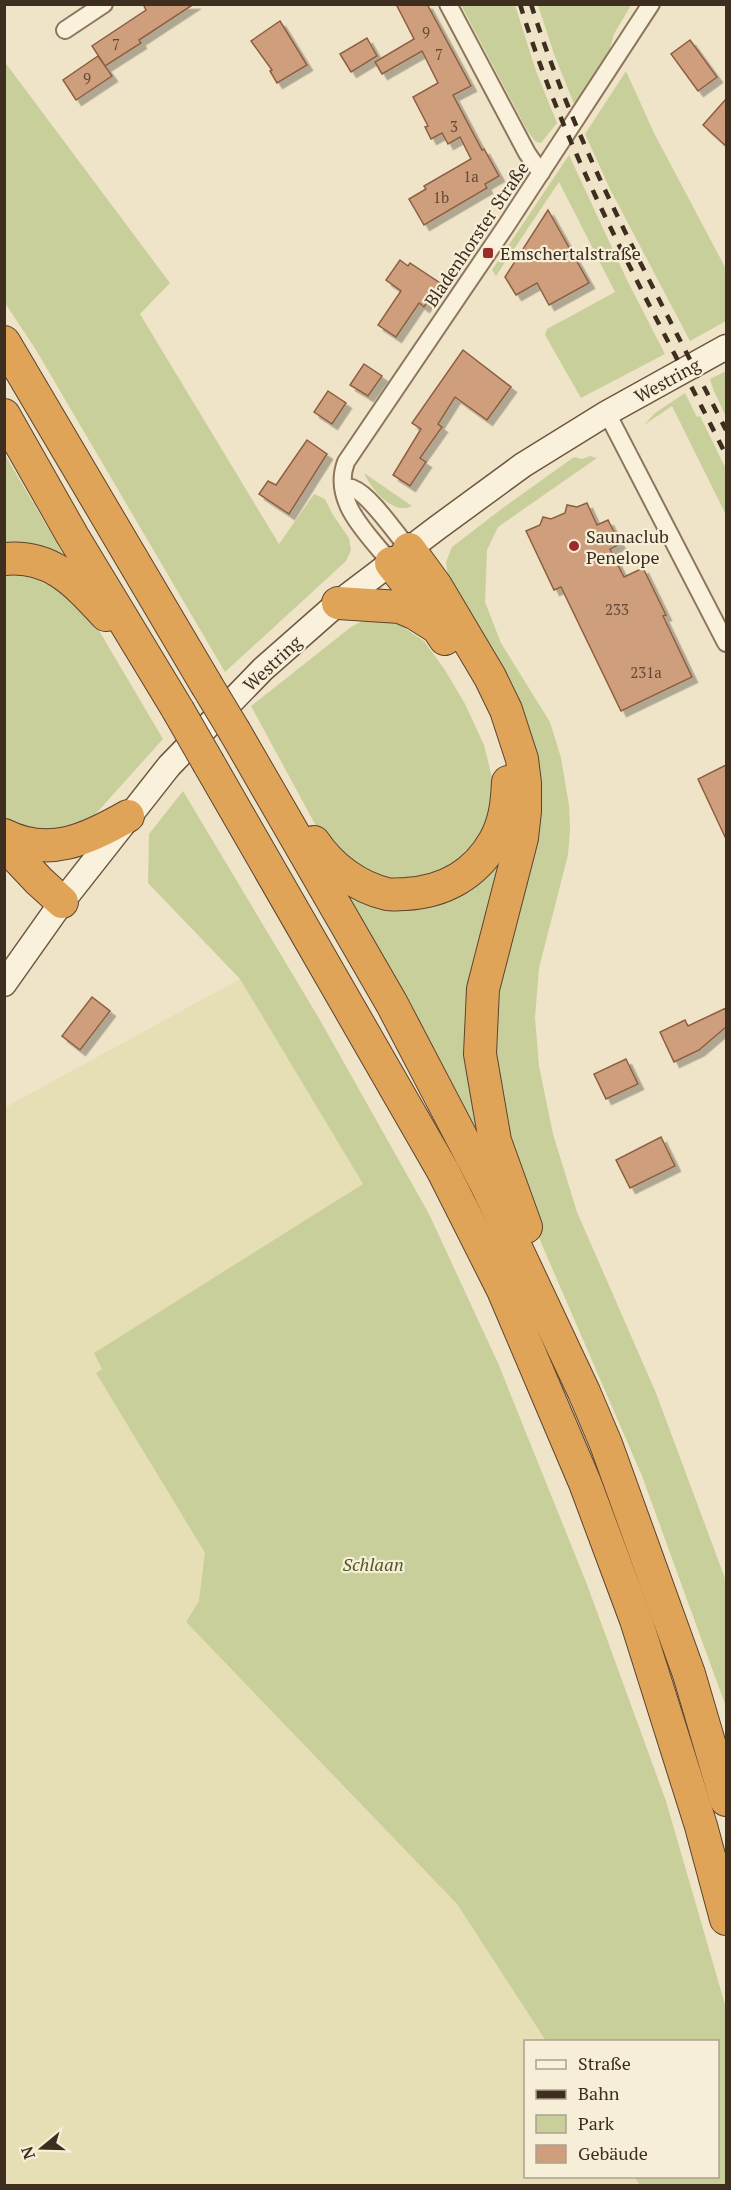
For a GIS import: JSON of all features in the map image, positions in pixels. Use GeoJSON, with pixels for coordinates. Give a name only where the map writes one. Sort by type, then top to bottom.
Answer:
{"type":"FeatureCollection","features":[{"type":"Feature","properties":{"kind":"highway"},"geometry":{"type":"LineString","coordinates":[[4,342],[268,786],[392,1004],[487,1186],[584,1392],[606,1444],[689,1674],[726,1800]]}},
{"type":"Feature","properties":{"kind":"highway"},"geometry":{"type":"LineString","coordinates":[[4,415],[72,535],[178,710],[443,1171],[503,1290],[585,1483],[636,1620],[701,1826],[726,1919]]}},
{"type":"Feature","properties":{"kind":"highway"},"geometry":{"type":"LineString","coordinates":[[268,786],[294,812],[316,846],[341,873],[365,886],[389,895],[437,889],[456,881],[473,869],[487,854],[505,816],[508,783],[499,746],[487,716],[400,556]]}},
{"type":"Feature","properties":{"kind":"highway"},"geometry":{"type":"LineString","coordinates":[[400,556],[436,586],[490,677],[506,710],[522,759],[525,783],[522,838],[483,989],[480,1054],[495,1141],[584,1392]]}},
{"type":"Feature","properties":{"kind":"highway"},"geometry":{"type":"LineString","coordinates":[[4,559],[28,559],[53,567],[68,576],[147,657]]}},
{"type":"Feature","properties":{"kind":"highway"},"geometry":{"type":"LineString","coordinates":[[338,603],[400,607],[439,629]]}},
{"type":"Feature","properties":{"kind":"highway"},"geometry":{"type":"LineString","coordinates":[[4,835],[34,845],[55,846],[95,834],[128,816]]}},
{"type":"Feature","properties":{"kind":"highway"},"geometry":{"type":"LineString","coordinates":[[4,844],[39,881],[57,910]]}},
{"type":"Feature","properties":{"kind":"highway"},"geometry":{"type":"LineString","coordinates":[[4,874],[57,910]]}},
{"type":"Feature","properties":{"kind":"main road","name":"Westring"},"geometry":{"type":"LineString","coordinates":[[4,984],[128,816],[169,766],[263,669],[338,603],[523,465],[607,413],[726,347]]}},
{"type":"Feature","properties":{"kind":"street"},"geometry":{"type":"LineString","coordinates":[[65,30],[104,4]]}},
{"type":"Feature","properties":{"kind":"street"},"geometry":{"type":"LineString","coordinates":[[448,4],[527,153],[541,173]]}},
{"type":"Feature","properties":{"kind":"street","name":"Bladenhorster Straße"},"geometry":{"type":"LineString","coordinates":[[400,556],[351,512],[344,499],[342,472],[346,462],[541,173],[651,4]]}},
{"type":"Feature","properties":{"kind":"street"},"geometry":{"type":"LineString","coordinates":[[607,413],[726,643]]}},
{"type":"Feature","properties":{"kind":"street"},"geometry":{"type":"LineString","coordinates":[[344,487],[354,489],[385,518],[400,556]]}},
{"type":"Feature","properties":{"kind":"shaded area"},"geometry":{"type":"Polygon","coordinates":[[[240,979],[370,1195],[96,1373],[217,1573],[186,1622],[457,1904],[545,2040],[524,2040],[524,2178],[635,2178],[640,2185],[5,2185],[4,1108],[240,979]]]}},
{"type":"Feature","properties":{"kind":"green space"},"geometry":{"type":"Polygon","coordinates":[[[461,5],[515,5],[536,71],[557,123],[541,143],[536,142],[528,132],[461,5]]]}},
{"type":"Feature","properties":{"kind":"green space"},"geometry":{"type":"Polygon","coordinates":[[[538,5],[631,5],[614,34],[608,55],[574,104],[554,54],[538,5]]]}},
{"type":"Feature","properties":{"kind":"green space"},"geometry":{"type":"Polygon","coordinates":[[[4,61],[170,283],[140,314],[279,544],[314,494],[325,499],[349,538],[351,550],[346,561],[225,672],[36,350],[5,303],[4,61]]]}},
{"type":"Feature","properties":{"kind":"green space"},"geometry":{"type":"Polygon","coordinates":[[[626,71],[654,133],[726,269],[726,321],[690,341],[610,189],[585,134],[626,71]]]}},
{"type":"Feature","properties":{"kind":"green space"},"geometry":{"type":"Polygon","coordinates":[[[569,155],[627,280],[665,354],[581,398],[545,335],[547,329],[615,292],[559,182],[496,276],[492,270],[569,155]]]}},
{"type":"Feature","properties":{"kind":"green space"},"geometry":{"type":"Polygon","coordinates":[[[726,371],[726,417],[710,379],[726,371]]]}},
{"type":"Feature","properties":{"kind":"green space"},"geometry":{"type":"Polygon","coordinates":[[[685,393],[697,417],[700,416],[726,469],[726,515],[672,406],[644,425],[655,413],[685,393]]]}},
{"type":"Feature","properties":{"kind":"green space"},"geometry":{"type":"Polygon","coordinates":[[[4,453],[73,571],[5,552],[4,453]]]}},
{"type":"Feature","properties":{"kind":"green space"},"geometry":{"type":"Polygon","coordinates":[[[590,456],[597,458],[498,527],[487,550],[485,602],[501,643],[550,722],[561,758],[569,805],[568,855],[539,968],[535,1018],[539,1066],[553,1134],[577,1212],[656,1393],[726,1581],[726,1707],[642,1476],[542,1245],[515,1173],[493,1058],[498,983],[535,833],[449,584],[446,562],[452,547],[504,507],[574,457],[582,459],[590,456]]]}},
{"type":"Feature","properties":{"kind":"green space"},"geometry":{"type":"Polygon","coordinates":[[[364,473],[412,506],[405,508],[390,504],[377,493],[364,473]]]}},
{"type":"Feature","properties":{"kind":"green space"},"geometry":{"type":"Polygon","coordinates":[[[5,572],[36,574],[73,595],[91,617],[163,739],[92,818],[70,830],[28,835],[5,824],[5,572]]]}},
{"type":"Feature","properties":{"kind":"green space"},"geometry":{"type":"Polygon","coordinates":[[[372,616],[393,620],[424,641],[465,704],[484,745],[494,785],[485,834],[447,877],[377,881],[322,837],[251,706],[351,627],[372,616]]]}},
{"type":"Feature","properties":{"kind":"green space","name":"Schlaan"},"geometry":{"type":"Polygon","coordinates":[[[183,791],[320,1020],[429,1214],[498,1363],[588,1587],[666,1801],[726,2008],[726,2185],[640,2185],[635,2178],[719,2178],[719,2040],[545,2040],[457,1904],[186,1622],[199,1601],[205,1553],[96,1373],[102,1369],[94,1353],[363,1184],[240,979],[148,883],[149,834],[183,791]]]}},
{"type":"Feature","properties":{"kind":"green space"},"geometry":{"type":"Polygon","coordinates":[[[505,841],[498,905],[485,1151],[342,890],[391,908],[505,841]]]}},
{"type":"Feature","properties":{"kind":"building"},"geometry":{"type":"Polygon","coordinates":[[[143,4],[194,4],[139,40],[141,43],[105,66],[92,46],[146,10],[143,4]]]}},
{"type":"Feature","properties":{"kind":"building"},"geometry":{"type":"Polygon","coordinates":[[[396,4],[427,4],[471,86],[453,95],[482,150],[484,149],[499,176],[485,184],[487,188],[424,225],[409,199],[426,189],[424,186],[471,159],[460,137],[448,144],[442,133],[431,139],[425,127],[428,126],[413,97],[438,83],[422,51],[382,74],[375,62],[414,39],[396,4]]]}},
{"type":"Feature","properties":{"kind":"building"},"geometry":{"type":"Polygon","coordinates":[[[280,21],[307,65],[277,83],[270,71],[272,70],[251,41],[280,21]]]}},
{"type":"Feature","properties":{"kind":"building"},"geometry":{"type":"Polygon","coordinates":[[[367,38],[377,56],[351,72],[340,54],[367,38]]]}},
{"type":"Feature","properties":{"kind":"building"},"geometry":{"type":"Polygon","coordinates":[[[690,40],[717,77],[698,91],[671,54],[690,40]]]}},
{"type":"Feature","properties":{"kind":"building"},"geometry":{"type":"Polygon","coordinates":[[[98,56],[112,76],[76,100],[63,80],[98,56]]]}},
{"type":"Feature","properties":{"kind":"building"},"geometry":{"type":"Polygon","coordinates":[[[726,99],[726,146],[703,125],[726,99]]]}},
{"type":"Feature","properties":{"kind":"building"},"geometry":{"type":"Polygon","coordinates":[[[548,210],[589,283],[549,305],[537,283],[516,295],[505,277],[548,210]]]}},
{"type":"Feature","properties":{"kind":"building"},"geometry":{"type":"Polygon","coordinates":[[[400,260],[408,266],[410,263],[440,283],[424,307],[419,303],[396,337],[378,325],[401,291],[386,280],[400,260]]]}},
{"type":"Feature","properties":{"kind":"building"},"geometry":{"type":"Polygon","coordinates":[[[463,350],[511,387],[487,420],[455,397],[438,424],[442,427],[420,458],[426,462],[410,486],[393,475],[421,429],[412,423],[463,350]]]}},
{"type":"Feature","properties":{"kind":"building"},"geometry":{"type":"Polygon","coordinates":[[[364,364],[382,376],[368,396],[350,385],[364,364]]]}},
{"type":"Feature","properties":{"kind":"building"},"geometry":{"type":"Polygon","coordinates":[[[328,391],[346,403],[332,424],[314,412],[328,391]]]}},
{"type":"Feature","properties":{"kind":"building"},"geometry":{"type":"Polygon","coordinates":[[[307,440],[327,454],[289,514],[259,494],[268,481],[276,485],[307,440]]]}},
{"type":"Feature","properties":{"kind":"building"},"geometry":{"type":"Polygon","coordinates":[[[587,503],[597,525],[608,520],[620,544],[610,549],[624,577],[643,568],[692,677],[621,711],[561,587],[554,590],[526,531],[540,525],[543,517],[551,519],[565,513],[567,505],[577,507],[587,503]]]}},
{"type":"Feature","properties":{"kind":"building"},"geometry":{"type":"Polygon","coordinates":[[[726,765],[726,839],[698,779],[726,765]]]}},
{"type":"Feature","properties":{"kind":"building"},"geometry":{"type":"Polygon","coordinates":[[[92,997],[110,1011],[80,1050],[62,1036],[92,997]]]}},
{"type":"Feature","properties":{"kind":"building"},"geometry":{"type":"Polygon","coordinates":[[[726,1008],[726,1027],[699,1050],[674,1062],[660,1032],[685,1020],[688,1026],[726,1008]]]}},
{"type":"Feature","properties":{"kind":"building"},"geometry":{"type":"Polygon","coordinates":[[[626,1059],[638,1084],[606,1099],[594,1074],[626,1059]]]}},
{"type":"Feature","properties":{"kind":"building"},"geometry":{"type":"Polygon","coordinates":[[[661,1137],[675,1166],[630,1188],[616,1160],[661,1137]]]}},
{"type":"Feature","properties":{"kind":"railway"},"geometry":{"type":"LineString","coordinates":[[520,4],[562,121],[587,178],[641,290],[726,455]]}},
{"type":"Feature","properties":{"kind":"railway"},"geometry":{"type":"LineString","coordinates":[[531,4],[571,114],[595,168],[726,430]]}},
{"type":"Feature","properties":{"kind":"place","name":"Emschertalstraße"},"geometry":{"type":"Point","coordinates":[488,253]}},
{"type":"Feature","properties":{"kind":"place","name":"Saunaclub Penelope"},"geometry":{"type":"Point","coordinates":[574,546]}}]}
